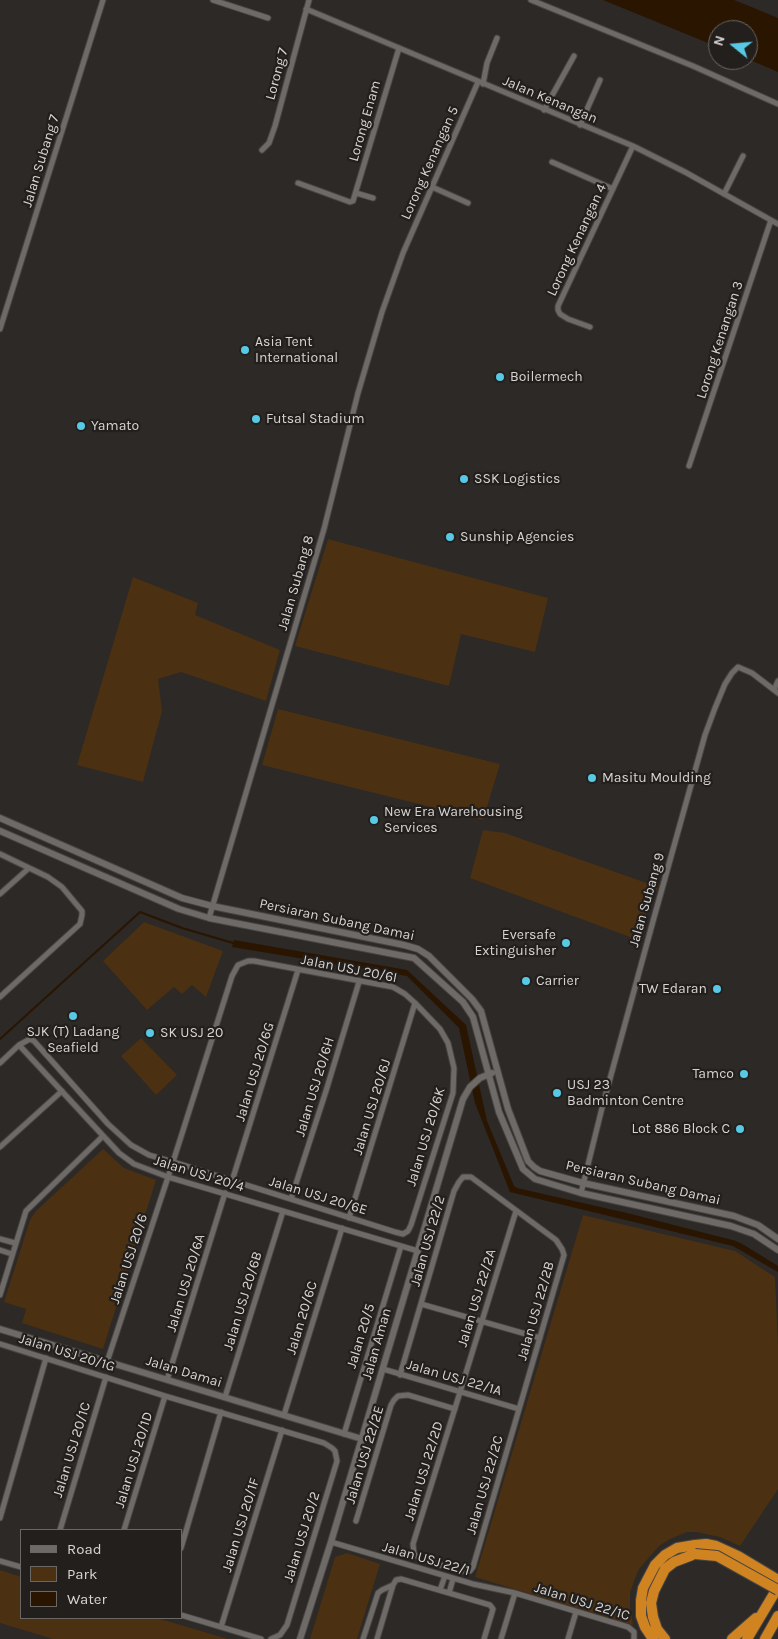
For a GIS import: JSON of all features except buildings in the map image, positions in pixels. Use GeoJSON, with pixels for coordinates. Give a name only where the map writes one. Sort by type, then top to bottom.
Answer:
{"type":"FeatureCollection","features":[{"type":"Feature","properties":{"kind":"highway"},"geometry":{"type":"LineString","coordinates":[[666,1639],[657,1628],[652,1617],[651,1603],[654,1591],[665,1569],[695,1549],[706,1544],[726,1550],[778,1580]]}},
{"type":"Feature","properties":{"kind":"highway"},"geometry":{"type":"LineString","coordinates":[[653,1639],[644,1627],[641,1616],[640,1600],[643,1588],[655,1565],[665,1555],[677,1548],[695,1549],[717,1556],[778,1588],[747,1639]]}},
{"type":"Feature","properties":{"kind":"highway"},"geometry":{"type":"LineString","coordinates":[[732,1639],[764,1611]]}},
{"type":"Feature","properties":{"kind":"highway"},"geometry":{"type":"LineString","coordinates":[[765,1639],[778,1616]]}},
{"type":"Feature","properties":{"kind":"street","name":"Jalan Subang 7"},"geometry":{"type":"LineString","coordinates":[[0,329],[103,0]]}},
{"type":"Feature","properties":{"kind":"street"},"geometry":{"type":"LineString","coordinates":[[213,0],[268,18]]}},
{"type":"Feature","properties":{"kind":"street","name":"Lorong 7"},"geometry":{"type":"LineString","coordinates":[[262,150],[269,143],[275,126],[309,0]]}},
{"type":"Feature","properties":{"kind":"street"},"geometry":{"type":"LineString","coordinates":[[531,0],[693,66],[778,104]]}},
{"type":"Feature","properties":{"kind":"street","name":"Jalan Kenangan"},"geometry":{"type":"LineString","coordinates":[[306,9],[633,146],[685,172],[778,224]]}},
{"type":"Feature","properties":{"kind":"street","name":"Lorong Kenangan 5"},"geometry":{"type":"LineString","coordinates":[[403,253],[481,83],[497,38]]}},
{"type":"Feature","properties":{"kind":"street","name":"Lorong Enam"},"geometry":{"type":"LineString","coordinates":[[298,184],[350,202],[353,201],[398,48]]}},
{"type":"Feature","properties":{"kind":"street"},"geometry":{"type":"LineString","coordinates":[[544,110],[574,56]]}},
{"type":"Feature","properties":{"kind":"street"},"geometry":{"type":"LineString","coordinates":[[580,125],[600,80]]}},
{"type":"Feature","properties":{"kind":"street","name":"Lorong Kenangan 4"},"geometry":{"type":"LineString","coordinates":[[590,327],[560,314],[558,306],[633,146]]}},
{"type":"Feature","properties":{"kind":"street"},"geometry":{"type":"LineString","coordinates":[[724,194],[743,156]]}},
{"type":"Feature","properties":{"kind":"street"},"geometry":{"type":"LineString","coordinates":[[552,162],[613,189]]}},
{"type":"Feature","properties":{"kind":"street"},"geometry":{"type":"LineString","coordinates":[[432,187],[468,203]]}},
{"type":"Feature","properties":{"kind":"street"},"geometry":{"type":"LineString","coordinates":[[356,193],[373,198]]}},
{"type":"Feature","properties":{"kind":"street","name":"Lorong Kenangan 3"},"geometry":{"type":"LineString","coordinates":[[689,466],[771,220]]}},
{"type":"Feature","properties":{"kind":"street","name":"Jalan Subang 8"},"geometry":{"type":"LineString","coordinates":[[209,918],[321,538],[365,370],[403,253]]}},
{"type":"Feature","properties":{"kind":"street","name":"Jalan Subang 9"},"geometry":{"type":"LineString","coordinates":[[581,1192],[655,914],[710,720],[725,684],[738,667],[752,673],[776,691]]}},
{"type":"Feature","properties":{"kind":"street"},"geometry":{"type":"LineString","coordinates":[[776,691],[778,681]]}},
{"type":"Feature","properties":{"kind":"street","name":"Persiaran Subang Damai"},"geometry":{"type":"LineString","coordinates":[[0,818],[182,898],[418,949],[429,956],[466,992],[481,1011],[508,1109],[528,1161],[540,1171],[583,1183],[734,1216],[758,1225],[778,1238]]}},
{"type":"Feature","properties":{"kind":"street","name":"Persiaran Subang Damai"},"geometry":{"type":"LineString","coordinates":[[0,831],[178,909],[209,918],[414,958],[463,1002],[473,1017],[487,1074],[499,1112],[523,1169],[535,1179],[581,1192],[738,1228],[754,1234],[778,1250]]}},
{"type":"Feature","properties":{"kind":"street"},"geometry":{"type":"LineString","coordinates":[[0,854],[48,877],[62,887],[82,910],[80,924],[0,997]]}},
{"type":"Feature","properties":{"kind":"street"},"geometry":{"type":"LineString","coordinates":[[0,894],[29,868]]}},
{"type":"Feature","properties":{"kind":"street","name":"Jalan USJ 20/6I"},"geometry":{"type":"LineString","coordinates":[[235,970],[238,965],[248,961],[393,987],[415,1003],[444,1035]]}},
{"type":"Feature","properties":{"kind":"street","name":"Jalan USJ 20/6"},"geometry":{"type":"LineString","coordinates":[[107,1362],[235,970]]}},
{"type":"Feature","properties":{"kind":"street","name":"Jalan USJ 20/6G"},"geometry":{"type":"LineString","coordinates":[[232,1181],[298,970]]}},
{"type":"Feature","properties":{"kind":"street","name":"Jalan USJ 20/6H"},"geometry":{"type":"LineString","coordinates":[[291,1199],[359,982]]}},
{"type":"Feature","properties":{"kind":"street","name":"Jalan USJ 20/6J"},"geometry":{"type":"LineString","coordinates":[[350,1218],[415,1003]]}},
{"type":"Feature","properties":{"kind":"street","name":"Jalan USJ 20/6K"},"geometry":{"type":"LineString","coordinates":[[395,1232],[403,1234],[408,1231],[411,1225],[452,1093],[454,1068],[452,1056],[444,1035]]}},
{"type":"Feature","properties":{"kind":"street","name":"Jalan USJ 20/6E"},"geometry":{"type":"LineString","coordinates":[[19,1045],[27,1039],[34,1041],[113,1129],[131,1145],[149,1155],[395,1232]]}},
{"type":"Feature","properties":{"kind":"street"},"geometry":{"type":"LineString","coordinates":[[0,1063],[19,1045]]}},
{"type":"Feature","properties":{"kind":"street","name":"Jalan USJ 20/4"},"geometry":{"type":"LineString","coordinates":[[19,1045],[119,1153],[144,1168],[168,1177],[418,1251]]}},
{"type":"Feature","properties":{"kind":"street"},"geometry":{"type":"LineString","coordinates":[[487,1074],[498,1072]]}},
{"type":"Feature","properties":{"kind":"street","name":"Jalan Aman"},"geometry":{"type":"LineString","coordinates":[[300,1639],[466,1093],[475,1082],[487,1074]]}},
{"type":"Feature","properties":{"kind":"street"},"geometry":{"type":"LineString","coordinates":[[0,1147],[62,1091]]}},
{"type":"Feature","properties":{"kind":"street"},"geometry":{"type":"LineString","coordinates":[[0,1294],[26,1211],[104,1136]]}},
{"type":"Feature","properties":{"kind":"street","name":"Jalan USJ 22/2"},"geometry":{"type":"LineString","coordinates":[[400,1375],[458,1182],[463,1177],[471,1177],[516,1211]]}},
{"type":"Feature","properties":{"kind":"street","name":"Jalan USJ 20/6A"},"geometry":{"type":"LineString","coordinates":[[167,1380],[225,1193]]}},
{"type":"Feature","properties":{"kind":"street","name":"Jalan USJ 20/6B"},"geometry":{"type":"LineString","coordinates":[[225,1397],[283,1211]]}},
{"type":"Feature","properties":{"kind":"street","name":"Jalan USJ 22/2A"},"geometry":{"type":"LineString","coordinates":[[460,1392],[516,1211]]}},
{"type":"Feature","properties":{"kind":"street","name":"Jalan USJ 22/2B"},"geometry":{"type":"LineString","coordinates":[[516,1211],[556,1240],[564,1255],[519,1409]]}},
{"type":"Feature","properties":{"kind":"street","name":"Jalan 20/6C"},"geometry":{"type":"LineString","coordinates":[[284,1415],[342,1228]]}},
{"type":"Feature","properties":{"kind":"street"},"geometry":{"type":"LineString","coordinates":[[0,1239],[15,1244]]}},
{"type":"Feature","properties":{"kind":"street","name":"Jalan 20/5"},"geometry":{"type":"LineString","coordinates":[[344,1434],[401,1246]]}},
{"type":"Feature","properties":{"kind":"street"},"geometry":{"type":"LineString","coordinates":[[0,1250],[12,1254]]}},
{"type":"Feature","properties":{"kind":"street"},"geometry":{"type":"LineString","coordinates":[[421,1304],[540,1338]]}},
{"type":"Feature","properties":{"kind":"street","name":"Jalan Damai"},"geometry":{"type":"LineString","coordinates":[[0,1329],[362,1439]]}},
{"type":"Feature","properties":{"kind":"street","name":"Jalan USJ 20/1G"},"geometry":{"type":"LineString","coordinates":[[0,1344],[329,1445]]}},
{"type":"Feature","properties":{"kind":"street"},"geometry":{"type":"LineString","coordinates":[[0,1518],[46,1358]]}},
{"type":"Feature","properties":{"kind":"street","name":"Jalan USJ 22/1A"},"geometry":{"type":"LineString","coordinates":[[383,1370],[519,1409]]}},
{"type":"Feature","properties":{"kind":"street","name":"Jalan USJ 20/1C"},"geometry":{"type":"LineString","coordinates":[[60,1529],[106,1377]]}},
{"type":"Feature","properties":{"kind":"street","name":"Jalan USJ 22/2D"},"geometry":{"type":"LineString","coordinates":[[417,1557],[413,1544],[460,1392]]}},
{"type":"Feature","properties":{"kind":"street","name":"Jalan USJ 22/2E"},"geometry":{"type":"LineString","coordinates":[[356,1521],[388,1414],[394,1400],[403,1395],[408,1395],[455,1409]]}},
{"type":"Feature","properties":{"kind":"street","name":"Jalan USJ 20/1D"},"geometry":{"type":"LineString","coordinates":[[124,1529],[166,1396]]}},
{"type":"Feature","properties":{"kind":"street","name":"Jalan USJ 22/2C"},"geometry":{"type":"LineString","coordinates":[[417,1557],[460,1571],[470,1571],[473,1567],[519,1409]]}},
{"type":"Feature","properties":{"kind":"street"},"geometry":{"type":"LineString","coordinates":[[182,1545],[221,1412]]}},
{"type":"Feature","properties":{"kind":"street","name":"Jalan USJ 20/1F"},"geometry":{"type":"LineString","coordinates":[[222,1627],[282,1430]]}},
{"type":"Feature","properties":{"kind":"street","name":"Jalan USJ 20/2"},"geometry":{"type":"LineString","coordinates":[[271,1639],[284,1631],[290,1616],[336,1461],[335,1451],[329,1445]]}},
{"type":"Feature","properties":{"kind":"street","name":"Jalan USJ 22/1"},"geometry":{"type":"LineString","coordinates":[[331,1542],[453,1579],[515,1593]]}},
{"type":"Feature","properties":{"kind":"street"},"geometry":{"type":"LineString","coordinates":[[0,1561],[20,1567]]}},
{"type":"Feature","properties":{"kind":"street"},"geometry":{"type":"LineString","coordinates":[[440,1590],[445,1576]]}},
{"type":"Feature","properties":{"kind":"street"},"geometry":{"type":"LineString","coordinates":[[448,1593],[453,1579]]}},
{"type":"Feature","properties":{"kind":"street"},"geometry":{"type":"LineString","coordinates":[[377,1639],[393,1585],[396,1580],[401,1580],[492,1606],[493,1609],[484,1639]]}},
{"type":"Feature","properties":{"kind":"street"},"geometry":{"type":"LineString","coordinates":[[363,1639],[378,1593],[393,1585]]}},
{"type":"Feature","properties":{"kind":"street"},"geometry":{"type":"LineString","coordinates":[[501,1639],[515,1593]]}},
{"type":"Feature","properties":{"kind":"street","name":"Jalan USJ 22/1C"},"geometry":{"type":"LineString","coordinates":[[515,1593],[631,1628],[634,1632],[634,1639]]}},
{"type":"Feature","properties":{"kind":"street"},"geometry":{"type":"LineString","coordinates":[[568,1639],[576,1612]]}},
{"type":"Feature","properties":{"kind":"street"},"geometry":{"type":"LineString","coordinates":[[182,1615],[262,1639]]}},
{"type":"Feature","properties":{"kind":"green space"},"geometry":{"type":"Polygon","coordinates":[[[328,539],[548,598],[535,652],[461,634],[449,686],[295,646],[328,539]]]}},
{"type":"Feature","properties":{"kind":"green space"},"geometry":{"type":"Polygon","coordinates":[[[133,577],[198,603],[195,615],[280,650],[266,701],[181,672],[158,679],[162,711],[143,782],[77,765],[133,577]]]}},
{"type":"Feature","properties":{"kind":"green space"},"geometry":{"type":"Polygon","coordinates":[[[278,709],[500,764],[483,820],[262,765],[278,709]]]}},
{"type":"Feature","properties":{"kind":"green space"},"geometry":{"type":"Polygon","coordinates":[[[483,830],[505,833],[658,887],[638,940],[470,878],[483,830]]]}},
{"type":"Feature","properties":{"kind":"green space"},"geometry":{"type":"Polygon","coordinates":[[[144,922],[223,951],[206,997],[192,985],[182,994],[174,987],[147,1010],[103,961],[144,922]]]}},
{"type":"Feature","properties":{"kind":"green space"},"geometry":{"type":"Polygon","coordinates":[[[141,1038],[177,1075],[156,1095],[121,1056],[141,1038]]]}},
{"type":"Feature","properties":{"kind":"green space"},"geometry":{"type":"Polygon","coordinates":[[[103,1149],[124,1168],[156,1180],[103,1349],[22,1323],[26,1309],[4,1302],[30,1220],[36,1211],[103,1149]]]}},
{"type":"Feature","properties":{"kind":"green space"},"geometry":{"type":"Polygon","coordinates":[[[583,1215],[735,1251],[775,1277],[778,1345],[778,1489],[740,1546],[720,1537],[687,1532],[659,1546],[639,1569],[630,1593],[633,1625],[475,1577],[583,1215]]]}},
{"type":"Feature","properties":{"kind":"green space"},"geometry":{"type":"Polygon","coordinates":[[[347,1553],[380,1564],[357,1639],[310,1639],[335,1557],[347,1553]]]}},
{"type":"Feature","properties":{"kind":"green space"},"geometry":{"type":"Polygon","coordinates":[[[0,1570],[20,1577],[20,1619],[160,1619],[228,1639],[53,1639],[0,1623],[0,1570]]]}},
{"type":"Feature","properties":{"kind":"water"},"geometry":{"type":"Polygon","coordinates":[[[603,0],[734,0],[749,6],[778,18],[778,72],[758,63],[758,20],[708,20],[708,43],[603,0]]]}},
{"type":"Feature","properties":{"kind":"water"},"geometry":{"type":"Polygon","coordinates":[[[234,940],[407,970],[466,1025],[487,1121],[514,1186],[736,1241],[778,1266],[778,1272],[733,1246],[510,1192],[475,1103],[459,1028],[407,976],[232,947],[234,940]]]}},
{"type":"Feature","properties":{"kind":"waterway"},"geometry":{"type":"LineString","coordinates":[[0,1039],[140,912],[182,928],[233,943]]}},
{"type":"Feature","properties":{"kind":"place","name":"Asia Tent International"},"geometry":{"type":"Point","coordinates":[245,350]}},
{"type":"Feature","properties":{"kind":"place","name":"Boilermech"},"geometry":{"type":"Point","coordinates":[500,377]}},
{"type":"Feature","properties":{"kind":"place","name":"Futsal Stadium"},"geometry":{"type":"Point","coordinates":[256,419]}},
{"type":"Feature","properties":{"kind":"place","name":"Yamato"},"geometry":{"type":"Point","coordinates":[81,426]}},
{"type":"Feature","properties":{"kind":"place","name":"SSK Logistics"},"geometry":{"type":"Point","coordinates":[464,479]}},
{"type":"Feature","properties":{"kind":"place","name":"Sunship Agencies"},"geometry":{"type":"Point","coordinates":[450,537]}},
{"type":"Feature","properties":{"kind":"place","name":"Masitu Moulding"},"geometry":{"type":"Point","coordinates":[592,778]}},
{"type":"Feature","properties":{"kind":"place","name":"New Era Warehousing Services"},"geometry":{"type":"Point","coordinates":[374,820]}},
{"type":"Feature","properties":{"kind":"place","name":"Eversafe Extinguisher"},"geometry":{"type":"Point","coordinates":[566,943]}},
{"type":"Feature","properties":{"kind":"place","name":"Carrier"},"geometry":{"type":"Point","coordinates":[526,981]}},
{"type":"Feature","properties":{"kind":"place","name":"TW Edaran"},"geometry":{"type":"Point","coordinates":[717,989]}},
{"type":"Feature","properties":{"kind":"place","name":"SJK (T) Ladang Seafield"},"geometry":{"type":"Point","coordinates":[73,1016]}},
{"type":"Feature","properties":{"kind":"place","name":"SK USJ 20"},"geometry":{"type":"Point","coordinates":[150,1033]}},
{"type":"Feature","properties":{"kind":"place","name":"Tamco"},"geometry":{"type":"Point","coordinates":[744,1074]}},
{"type":"Feature","properties":{"kind":"place","name":"USJ 23 Badminton Centre"},"geometry":{"type":"Point","coordinates":[557,1093]}},
{"type":"Feature","properties":{"kind":"place","name":"Lot 886 Block C"},"geometry":{"type":"Point","coordinates":[740,1129]}}]}
